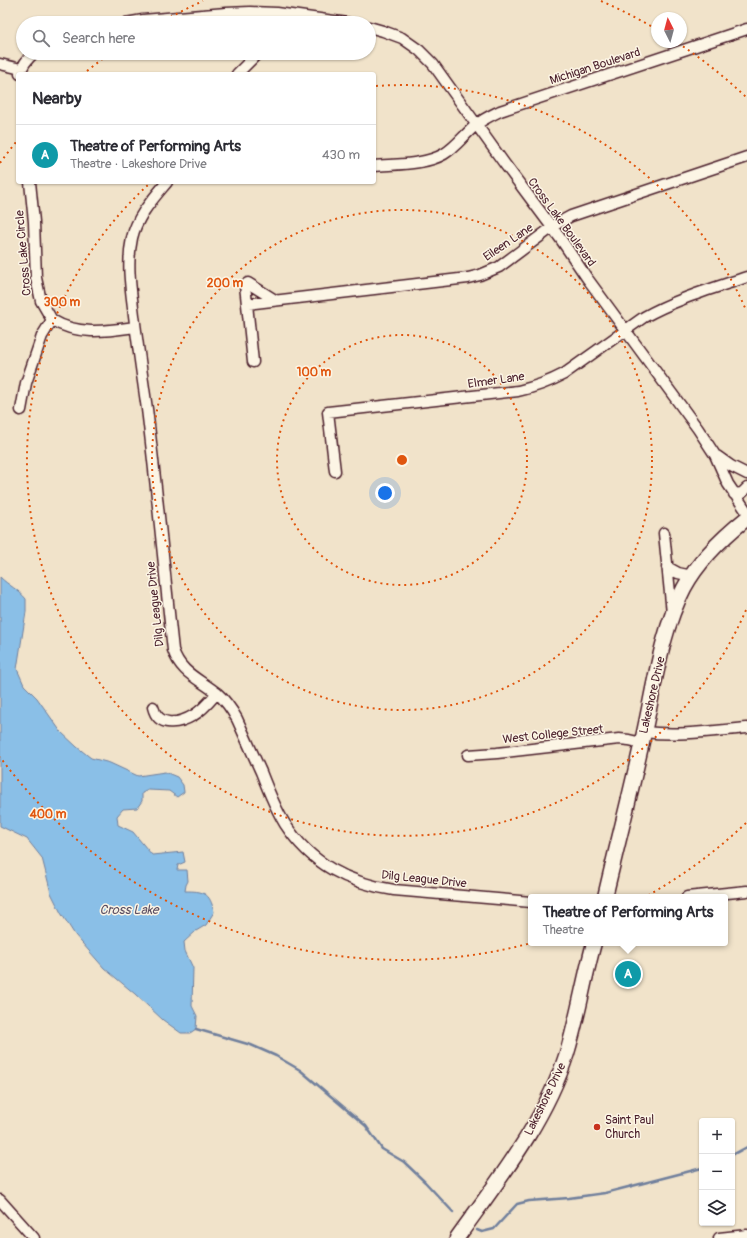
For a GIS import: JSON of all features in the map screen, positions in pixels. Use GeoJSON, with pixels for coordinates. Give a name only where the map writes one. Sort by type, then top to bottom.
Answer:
{"type":"FeatureCollection","features":[{"type":"Feature","properties":{"kind":"main road","name":"Lakeshore Drive"},"geometry":{"type":"LineString","coordinates":[[606,894],[664,641],[672,616],[685,587],[692,576],[719,542],[747,518]]}},
{"type":"Feature","properties":{"kind":"main road","name":"Lakeshore Drive"},"geometry":{"type":"LineString","coordinates":[[458,1238],[532,1131],[548,1098],[567,1053],[593,946]]}},
{"type":"Feature","properties":{"kind":"street"},"geometry":{"type":"LineString","coordinates":[[190,16],[250,12],[303,16]]}},
{"type":"Feature","properties":{"kind":"street","name":"Cross Lake Boulevard"},"geometry":{"type":"LineString","coordinates":[[376,29],[402,38],[427,56],[438,70],[716,455],[728,484],[747,512]]}},
{"type":"Feature","properties":{"kind":"street","name":"Michigan Boulevard"},"geometry":{"type":"LineString","coordinates":[[376,166],[436,158],[449,151],[477,124],[500,111],[747,29]]}},
{"type":"Feature","properties":{"kind":"street"},"geometry":{"type":"LineString","coordinates":[[0,64],[21,72],[27,60]]}},
{"type":"Feature","properties":{"kind":"street"},"geometry":{"type":"LineString","coordinates":[[239,72],[251,60]]}},
{"type":"Feature","properties":{"kind":"street","name":"Eileen Lane"},"geometry":{"type":"LineString","coordinates":[[247,304],[474,277],[492,271],[558,223],[571,216],[747,157]]}},
{"type":"Feature","properties":{"kind":"street","name":"Cross Lake Circle"},"geometry":{"type":"LineString","coordinates":[[30,184],[34,222],[36,278],[41,301],[52,320]]}},
{"type":"Feature","properties":{"kind":"street","name":"Dilg League Drive"},"geometry":{"type":"LineString","coordinates":[[165,184],[140,216],[132,237],[129,269],[135,327],[147,410],[173,650],[176,657],[184,669],[217,694],[231,708],[285,824],[296,840],[309,854],[324,865],[358,882],[378,888],[528,902]]}},
{"type":"Feature","properties":{"kind":"street","name":"Elmer Lane"},"geometry":{"type":"LineString","coordinates":[[334,471],[328,412],[530,389],[564,374],[644,317],[671,303],[747,278]]}},
{"type":"Feature","properties":{"kind":"street"},"geometry":{"type":"LineString","coordinates":[[253,362],[245,285],[248,283],[276,300]]}},
{"type":"Feature","properties":{"kind":"street"},"geometry":{"type":"LineString","coordinates":[[21,410],[26,383],[42,336],[52,320],[66,328],[74,330],[92,331],[135,327]]}},
{"type":"Feature","properties":{"kind":"street","name":"Cross Lake Boulevard"},"geometry":{"type":"LineString","coordinates":[[716,455],[744,473]]}},
{"type":"Feature","properties":{"kind":"street"},"geometry":{"type":"LineString","coordinates":[[728,484],[744,473]]}},
{"type":"Feature","properties":{"kind":"street"},"geometry":{"type":"LineString","coordinates":[[734,494],[742,493],[747,488]]}},
{"type":"Feature","properties":{"kind":"street"},"geometry":{"type":"LineString","coordinates":[[664,533],[672,616]]}},
{"type":"Feature","properties":{"kind":"street"},"geometry":{"type":"LineString","coordinates":[[667,567],[678,573],[692,576]]}},
{"type":"Feature","properties":{"kind":"street"},"geometry":{"type":"LineString","coordinates":[[153,707],[154,714],[158,718],[166,722],[179,721],[195,714],[217,694]]}},
{"type":"Feature","properties":{"kind":"street","name":"West College Street"},"geometry":{"type":"LineString","coordinates":[[468,755],[619,739],[629,740],[663,734],[682,734],[747,728]]}},
{"type":"Feature","properties":{"kind":"street"},"geometry":{"type":"LineString","coordinates":[[717,894],[747,891]]}},
{"type":"Feature","properties":{"kind":"street"},"geometry":{"type":"LineString","coordinates":[[0,1200],[34,1238]]}},
{"type":"Feature","properties":{"kind":"street"},"geometry":{"type":"LineString","coordinates":[[719,1238],[747,1235]]}},
{"type":"Feature","properties":{"kind":"water","name":"Cross Lake"},"geometry":{"type":"Polygon","coordinates":[[[0,577],[26,599],[26,612],[17,669],[24,685],[37,698],[61,732],[91,758],[110,763],[138,776],[165,772],[177,777],[183,785],[184,792],[177,797],[169,791],[148,790],[142,793],[142,801],[137,808],[123,809],[117,816],[118,825],[133,832],[152,855],[183,852],[185,862],[178,865],[177,870],[187,870],[188,881],[185,891],[197,891],[205,894],[212,905],[214,912],[206,925],[196,931],[184,942],[185,951],[193,968],[192,1006],[197,1016],[196,1029],[190,1033],[181,1033],[163,1020],[104,968],[75,935],[61,913],[51,893],[42,858],[27,839],[0,826],[0,577]]]}},
{"type":"Feature","properties":{"kind":"waterway"},"geometry":{"type":"LineString","coordinates":[[196,1029],[251,1045],[276,1056],[300,1070],[366,1126],[382,1149],[404,1162],[453,1212]]}},
{"type":"Feature","properties":{"kind":"waterway"},"geometry":{"type":"LineString","coordinates":[[734,1154],[747,1147]]}},
{"type":"Feature","properties":{"kind":"waterway"},"geometry":{"type":"LineString","coordinates":[[477,1230],[482,1232],[494,1229],[517,1204],[529,1201],[569,1198],[605,1193],[699,1169]]}},
{"type":"Feature","properties":{"kind":"place","name":"Theatre of Performing Arts"},"geometry":{"type":"Point","coordinates":[628,974]}},
{"type":"Feature","properties":{"kind":"place","name":"Saint Paul Church"},"geometry":{"type":"Point","coordinates":[597,1127]}}]}
